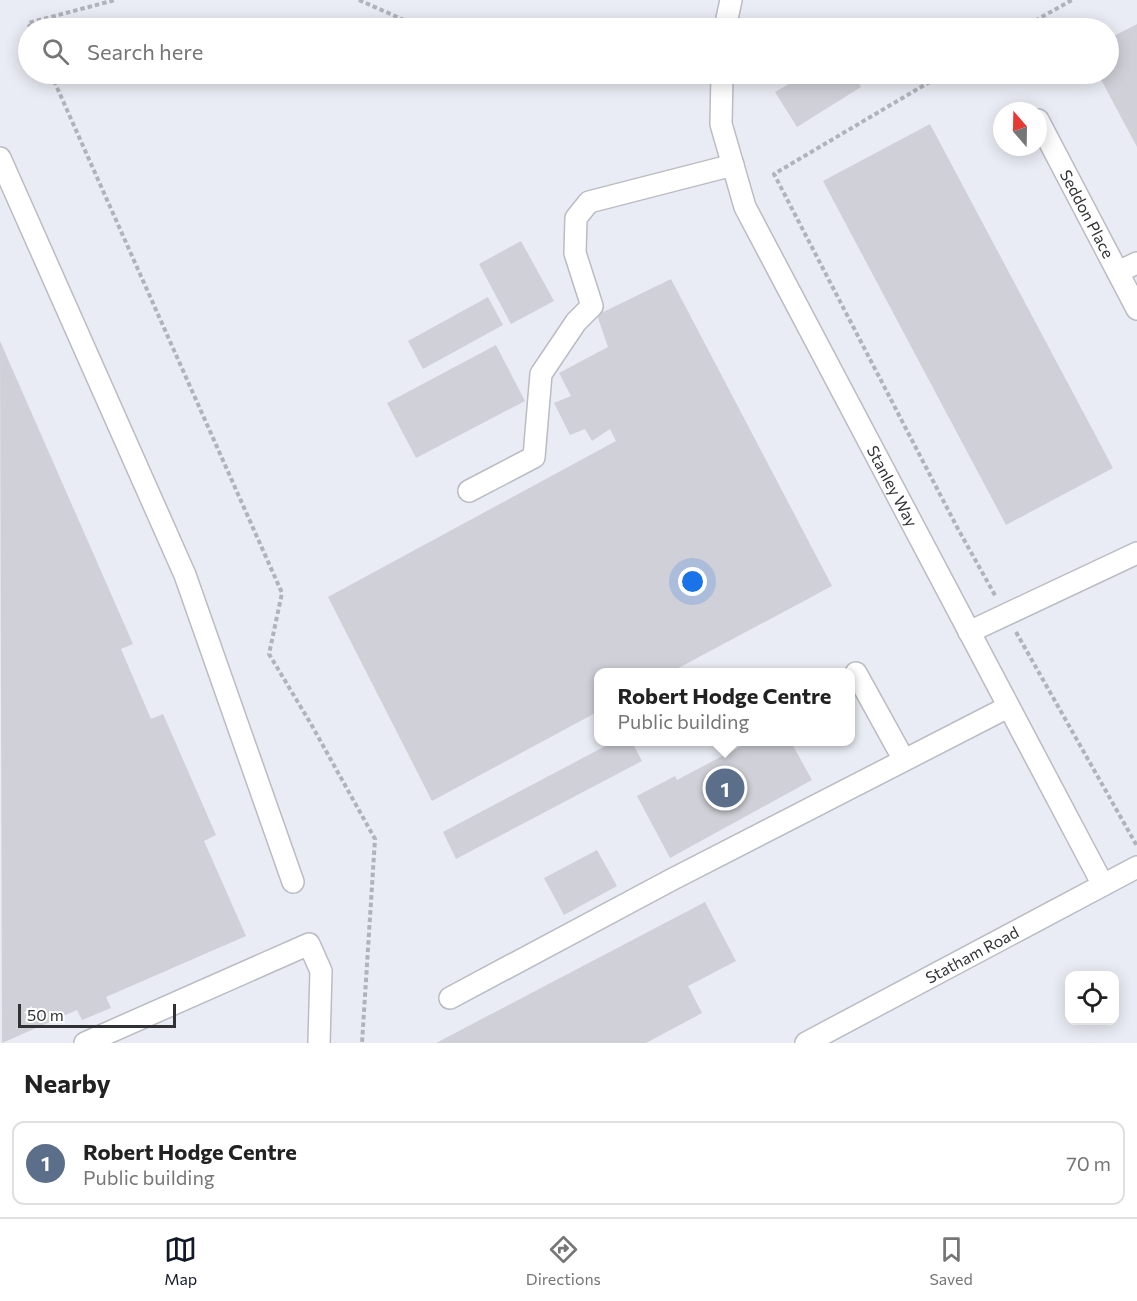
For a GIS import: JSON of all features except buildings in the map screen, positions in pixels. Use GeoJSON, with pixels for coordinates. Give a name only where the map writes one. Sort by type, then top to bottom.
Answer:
{"type":"FeatureCollection","features":[{"type":"Feature","properties":{"kind":"street"},"geometry":{"type":"LineString","coordinates":[[727,18],[731,0]]}},
{"type":"Feature","properties":{"kind":"street","name":"Stanley Way"},"geometry":{"type":"LineString","coordinates":[[722,84],[721,124],[745,207],[1103,885]]}},
{"type":"Feature","properties":{"kind":"street","name":"Seddon Place"},"geometry":{"type":"LineString","coordinates":[[1047,135],[1128,268],[1137,309]]}},
{"type":"Feature","properties":{"kind":"street"},"geometry":{"type":"LineString","coordinates":[[0,158],[186,575],[293,882]]}},
{"type":"Feature","properties":{"kind":"street"},"geometry":{"type":"LineString","coordinates":[[470,491],[534,457],[541,374],[576,322],[592,306],[575,253],[576,218],[589,202],[733,165]]}},
{"type":"Feature","properties":{"kind":"street"},"geometry":{"type":"LineString","coordinates":[[969,632],[1137,553]]}},
{"type":"Feature","properties":{"kind":"street"},"geometry":{"type":"LineString","coordinates":[[856,673],[904,760]]}},
{"type":"Feature","properties":{"kind":"street"},"geometry":{"type":"LineString","coordinates":[[450,998],[671,880],[1008,707]]}},
{"type":"Feature","properties":{"kind":"street","name":"Statham Road"},"geometry":{"type":"LineString","coordinates":[[806,1043],[1137,867]]}},
{"type":"Feature","properties":{"kind":"street"},"geometry":{"type":"LineString","coordinates":[[85,1043],[309,944],[321,971],[319,1043]]}},
{"type":"Feature","properties":{"kind":"path"},"geometry":{"type":"LineString","coordinates":[[44,18],[115,0]]}},
{"type":"Feature","properties":{"kind":"path"},"geometry":{"type":"LineString","coordinates":[[359,0],[400,18]]}},
{"type":"Feature","properties":{"kind":"path"},"geometry":{"type":"LineString","coordinates":[[1040,18],[1072,0]]}},
{"type":"Feature","properties":{"kind":"path"},"geometry":{"type":"LineString","coordinates":[[55,84],[282,593],[269,654],[375,839],[362,1043]]}},
{"type":"Feature","properties":{"kind":"path"},"geometry":{"type":"LineString","coordinates":[[926,84],[774,174],[958,529],[1137,846]]}},
{"type":"Feature","properties":{"kind":"place","name":"Robert Hodge Centre"},"geometry":{"type":"Point","coordinates":[725,788]}}]}
